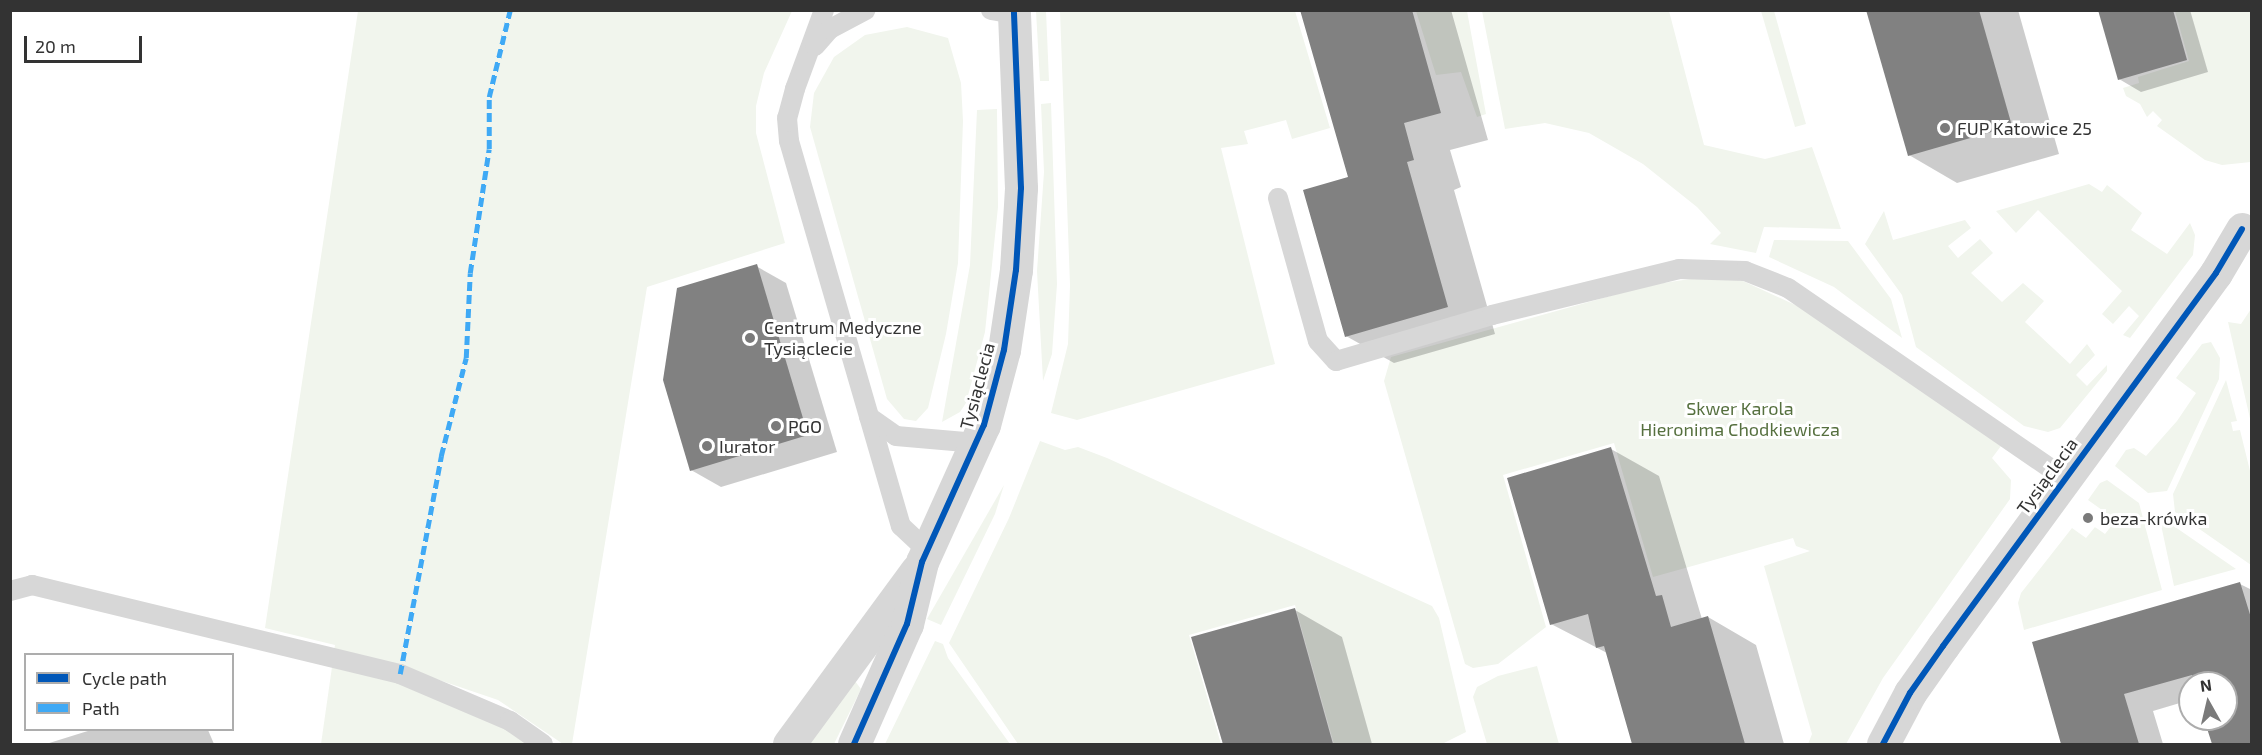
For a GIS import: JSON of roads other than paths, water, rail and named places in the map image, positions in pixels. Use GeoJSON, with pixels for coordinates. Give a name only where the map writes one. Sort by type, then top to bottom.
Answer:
{"type":"FeatureCollection","features":[{"type":"Feature","properties":{"kind":"street","name":"Tysiąclecia"},"geometry":{"type":"LineString","coordinates":[[854,744],[907,624],[925,557],[977,443],[1004,350],[1016,270],[1020,177],[1007,12]]}},
{"type":"Feature","properties":{"kind":"street","name":"Tysiąclecia"},"geometry":{"type":"LineString","coordinates":[[1883,744],[1910,693],[2064,478],[2217,273],[2242,229]]}},
{"type":"Feature","properties":{"kind":"street","name":"Tysiąclecia"},"geometry":{"type":"LineString","coordinates":[[789,744],[882,612],[925,557]]}},
{"type":"Feature","properties":{"kind":"lane"},"geometry":{"type":"LineString","coordinates":[[824,10],[787,118],[789,141],[901,526],[925,557]]}},
{"type":"Feature","properties":{"kind":"lane"},"geometry":{"type":"LineString","coordinates":[[808,55],[830,30],[865,10]]}},
{"type":"Feature","properties":{"kind":"lane"},"geometry":{"type":"LineString","coordinates":[[1278,198],[1318,341],[1336,361],[1492,315],[1679,268],[1746,271],[1788,288],[2064,478]]}},
{"type":"Feature","properties":{"kind":"lane"},"geometry":{"type":"LineString","coordinates":[[869,417],[896,436],[977,443]]}},
{"type":"Feature","properties":{"kind":"lane"},"geometry":{"type":"LineString","coordinates":[[10,591],[32,585],[399,674],[510,721],[543,744]]}},
{"type":"Feature","properties":{"kind":"place","name":"FUP Katowice 25"},"geometry":{"type":"Point","coordinates":[1945,128]}},
{"type":"Feature","properties":{"kind":"place","name":"Centrum Medyczne Tysiąclecie"},"geometry":{"type":"Point","coordinates":[750,338]}},
{"type":"Feature","properties":{"kind":"place","name":"PGO"},"geometry":{"type":"Point","coordinates":[776,426]}},
{"type":"Feature","properties":{"kind":"place","name":"Iurator"},"geometry":{"type":"Point","coordinates":[707,446]}},
{"type":"Feature","properties":{"kind":"place","name":"beza-krówka"},"geometry":{"type":"Point","coordinates":[2088,518]}},
{"type":"Feature","properties":{"kind":"park label","name":"Skwer Karola Hieronima Chodkiewicza"},"geometry":{"type":"Point","coordinates":[1740,419]}}]}
